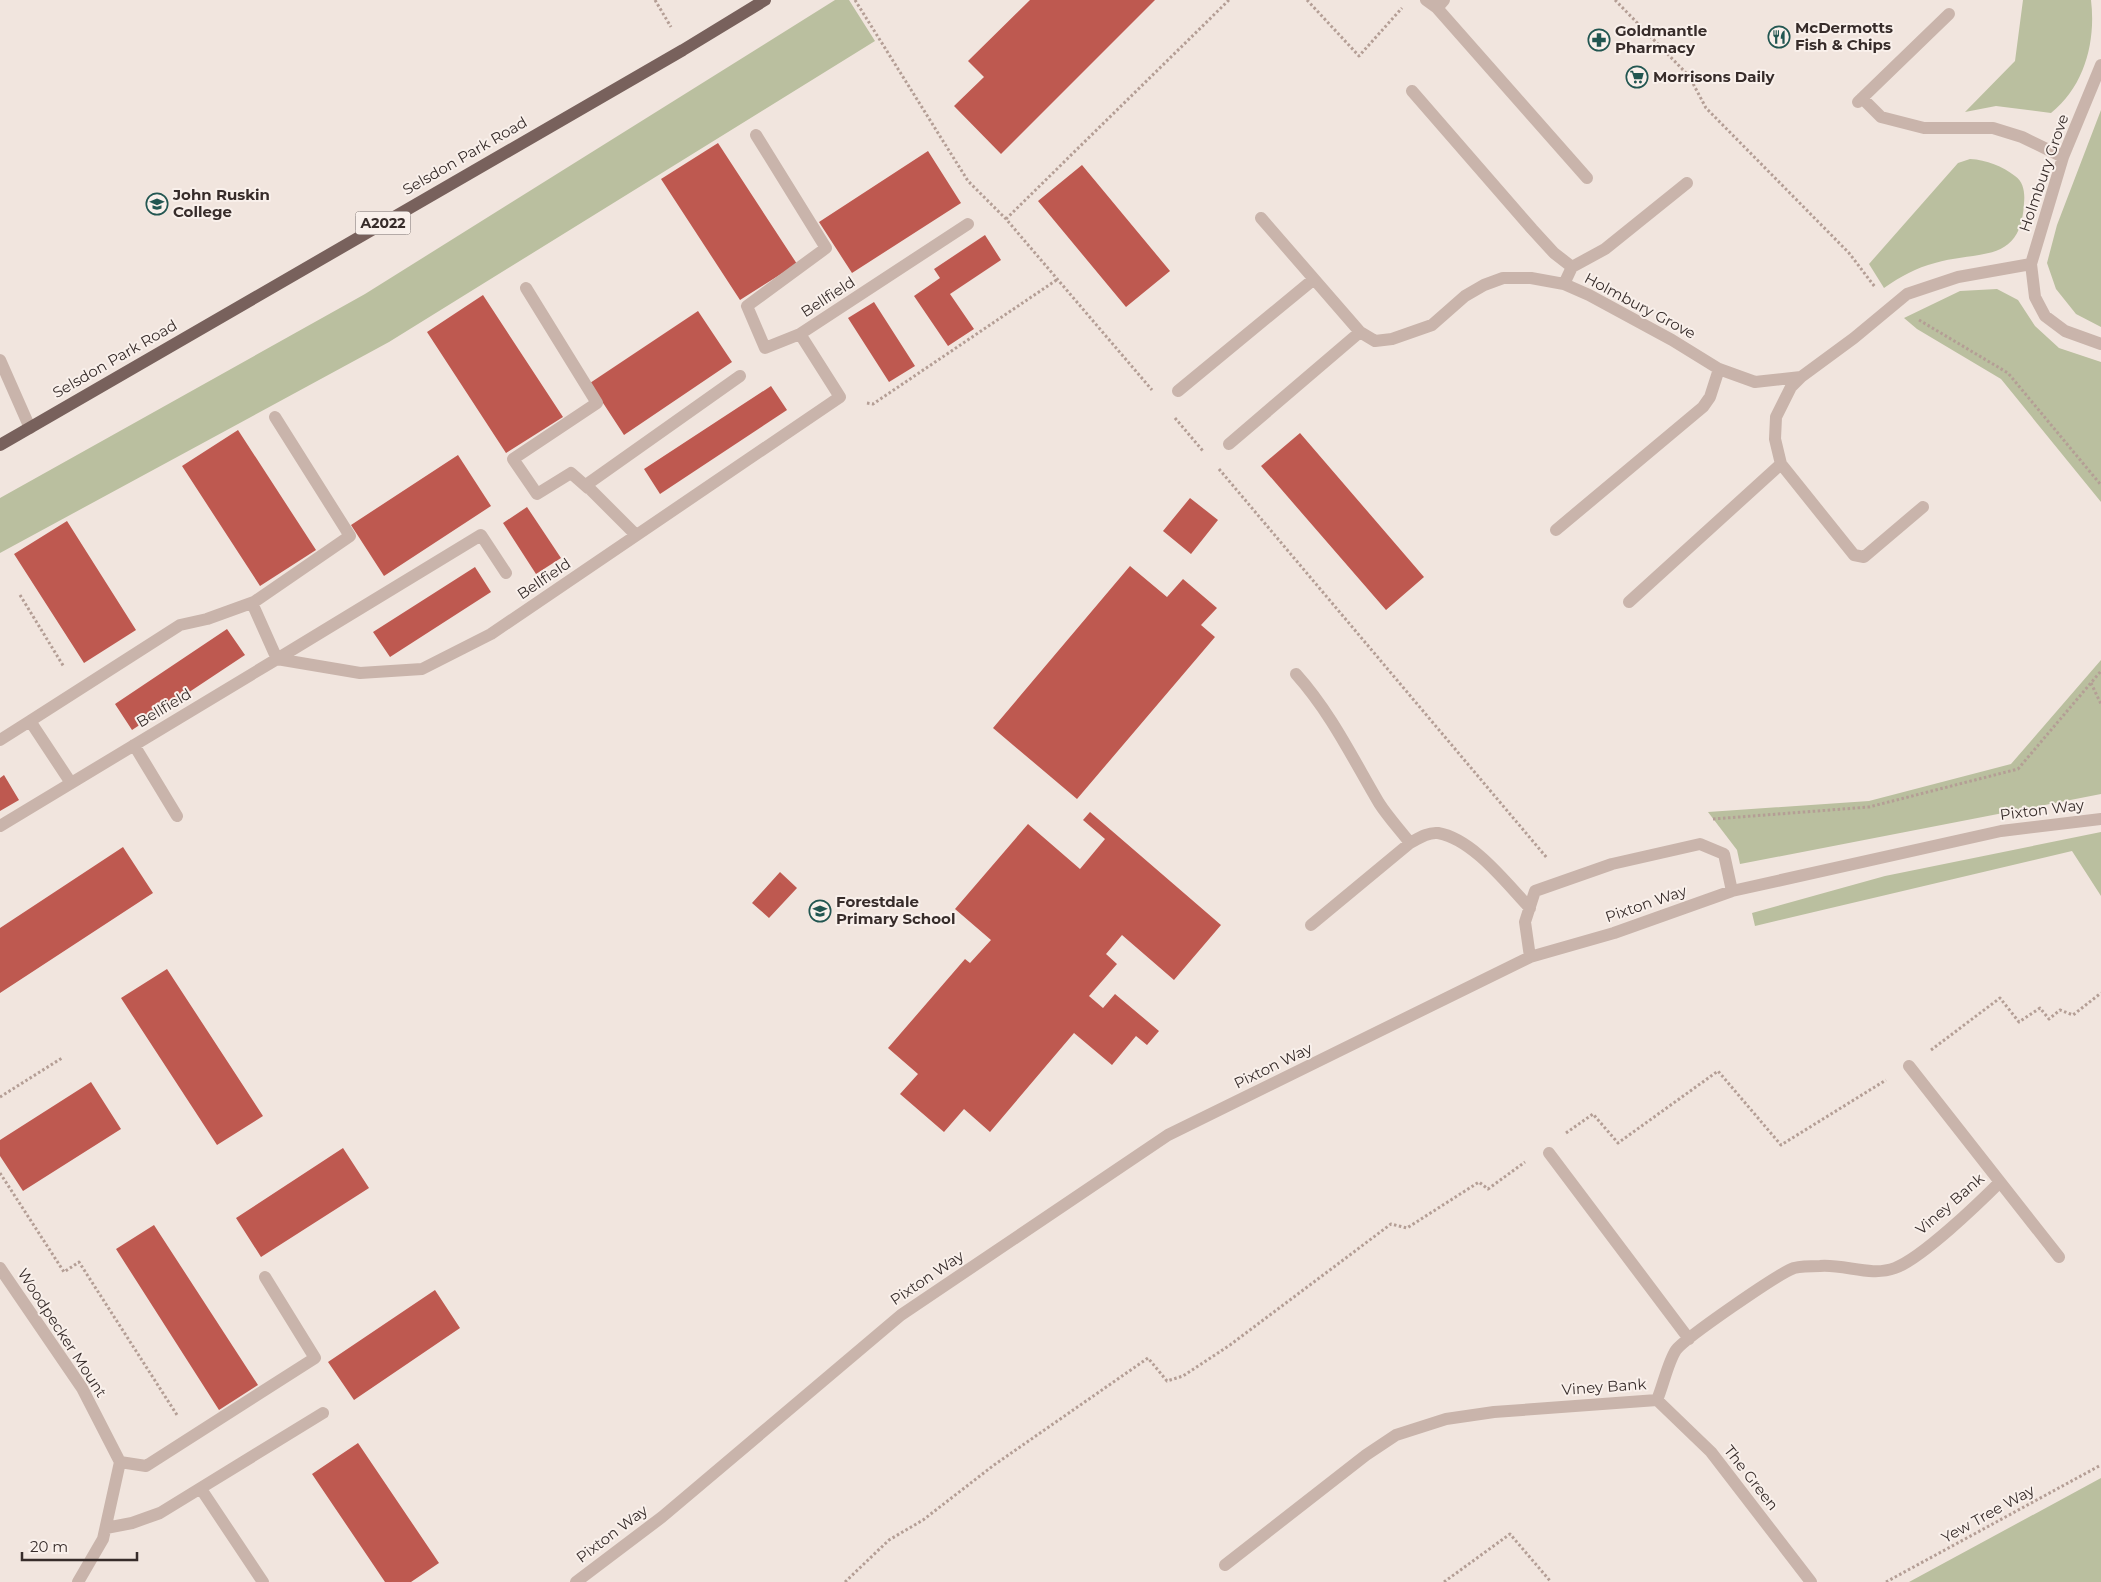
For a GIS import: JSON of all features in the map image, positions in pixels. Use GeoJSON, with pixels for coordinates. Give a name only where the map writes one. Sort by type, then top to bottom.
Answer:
{"type":"FeatureCollection","features":[{"type":"Feature","properties":{"kind":"main road","name":"Selsdon Park Road"},"geometry":{"type":"LineString","coordinates":[[0,445],[683,50],[765,0]]}},
{"type":"Feature","properties":{"kind":"street"},"geometry":{"type":"LineString","coordinates":[[1426,0],[1440,4],[1587,178]]}},
{"type":"Feature","properties":{"kind":"street"},"geometry":{"type":"LineString","coordinates":[[1949,14],[1860,100],[1881,117],[1888,119],[1924,128],[1993,128],[2022,137],[2063,157]]}},
{"type":"Feature","properties":{"kind":"street","name":"Holmbury Grove"},"geometry":{"type":"LineString","coordinates":[[2101,65],[2063,157],[2031,264],[2035,296],[2046,316],[2065,331],[2101,344]]}},
{"type":"Feature","properties":{"kind":"street"},"geometry":{"type":"LineString","coordinates":[[1412,91],[1532,229],[1554,253],[1572,267]]}},
{"type":"Feature","properties":{"kind":"street"},"geometry":{"type":"LineString","coordinates":[[756,135],[826,248],[747,306],[765,348],[800,334]]}},
{"type":"Feature","properties":{"kind":"street"},"geometry":{"type":"LineString","coordinates":[[1564,284],[1572,267],[1604,249],[1687,183]]}},
{"type":"Feature","properties":{"kind":"street","name":"Holmbury Grove"},"geometry":{"type":"LineString","coordinates":[[1261,218],[1360,332],[1375,341],[1392,339],[1432,325],[1465,296],[1484,285],[1503,278],[1531,278],[1564,284],[1589,295],[1672,340],[1719,369],[1755,382],[1801,377]]}},
{"type":"Feature","properties":{"kind":"street","name":"Bellfield"},"geometry":{"type":"LineString","coordinates":[[0,826],[277,659],[360,672],[422,669],[491,634],[840,397],[800,334],[968,224]]}},
{"type":"Feature","properties":{"kind":"street"},"geometry":{"type":"LineString","coordinates":[[1923,507],[1864,557],[1854,556],[1781,464],[1775,439],[1776,417],[1791,387],[1801,377],[1854,338],[1907,294],[1958,277],[2031,264]]}},
{"type":"Feature","properties":{"kind":"street"},"geometry":{"type":"LineString","coordinates":[[1178,391],[1314,279]]}},
{"type":"Feature","properties":{"kind":"street"},"geometry":{"type":"LineString","coordinates":[[526,288],[597,403],[513,459],[537,494],[571,473],[636,535]]}},
{"type":"Feature","properties":{"kind":"street"},"geometry":{"type":"LineString","coordinates":[[1229,444],[1360,332]]}},
{"type":"Feature","properties":{"kind":"street"},"geometry":{"type":"LineString","coordinates":[[0,360],[30,428]]}},
{"type":"Feature","properties":{"kind":"street"},"geometry":{"type":"LineString","coordinates":[[1556,530],[1703,407],[1710,397],[1719,369]]}},
{"type":"Feature","properties":{"kind":"street"},"geometry":{"type":"LineString","coordinates":[[588,488],[586,485],[740,376]]}},
{"type":"Feature","properties":{"kind":"street"},"geometry":{"type":"LineString","coordinates":[[0,740],[180,625],[207,620],[252,602],[350,536],[275,417]]}},
{"type":"Feature","properties":{"kind":"street"},"geometry":{"type":"LineString","coordinates":[[1628,602],[1781,464]]}},
{"type":"Feature","properties":{"kind":"street"},"geometry":{"type":"LineString","coordinates":[[252,602],[277,659],[481,535],[506,573]]}},
{"type":"Feature","properties":{"kind":"street"},"geometry":{"type":"LineString","coordinates":[[1296,674],[1314,694],[1334,722],[1381,806],[1410,843]]}},
{"type":"Feature","properties":{"kind":"street"},"geometry":{"type":"LineString","coordinates":[[30,721],[71,783]]}},
{"type":"Feature","properties":{"kind":"street"},"geometry":{"type":"LineString","coordinates":[[134,745],[177,816]]}},
{"type":"Feature","properties":{"kind":"street","name":"Pixton Way"},"geometry":{"type":"LineString","coordinates":[[576,1582],[662,1517],[901,1315],[1168,1135],[1530,957],[1614,933],[1732,891],[2001,831],[2101,819]]}},
{"type":"Feature","properties":{"kind":"street"},"geometry":{"type":"LineString","coordinates":[[1311,925],[1410,843],[1423,835],[1437,833],[1453,838],[1486,861],[1530,908]]}},
{"type":"Feature","properties":{"kind":"street"},"geometry":{"type":"LineString","coordinates":[[1530,957],[1526,922],[1535,892],[1565,879],[1612,864],[1700,844],[1724,854],[1732,891]]}},
{"type":"Feature","properties":{"kind":"street"},"geometry":{"type":"LineString","coordinates":[[1909,1066],[2059,1257]]}},
{"type":"Feature","properties":{"kind":"street"},"geometry":{"type":"LineString","coordinates":[[1547,1150],[1689,1339]]}},
{"type":"Feature","properties":{"kind":"street","name":"Viney Bank"},"geometry":{"type":"LineString","coordinates":[[1224,1566],[1366,1455],[1396,1435],[1446,1419],[1494,1412],[1657,1400],[1676,1350],[1769,1280],[1794,1268],[1832,1266],[1876,1272],[1895,1268],[1942,1234],[2000,1182]]}},
{"type":"Feature","properties":{"kind":"street","name":"Woodpecker Mount"},"geometry":{"type":"LineString","coordinates":[[0,1268],[82,1388],[120,1462]]}},
{"type":"Feature","properties":{"kind":"street"},"geometry":{"type":"LineString","coordinates":[[78,1582],[104,1539],[120,1462],[146,1466],[315,1358],[265,1277]]}},
{"type":"Feature","properties":{"kind":"street","name":"The Green"},"geometry":{"type":"LineString","coordinates":[[1657,1400],[1711,1452],[1811,1582]]}},
{"type":"Feature","properties":{"kind":"street"},"geometry":{"type":"LineString","coordinates":[[106,1528],[132,1523],[160,1513],[323,1413]]}},
{"type":"Feature","properties":{"kind":"street"},"geometry":{"type":"LineString","coordinates":[[201,1489],[262,1582]]}},
{"type":"Feature","properties":{"kind":"path"},"geometry":{"type":"LineString","coordinates":[[1006,219],[1230,0]]}},
{"type":"Feature","properties":{"kind":"path"},"geometry":{"type":"LineString","coordinates":[[1307,0],[1359,56],[1403,7]]}},
{"type":"Feature","properties":{"kind":"path"},"geometry":{"type":"LineString","coordinates":[[1615,0],[1688,76],[1706,108],[1849,253],[1890,308],[1923,322],[2008,372],[2101,485]]}},
{"type":"Feature","properties":{"kind":"path"},"geometry":{"type":"LineString","coordinates":[[840,397],[873,404],[1058,280]]}},
{"type":"Feature","properties":{"kind":"path"},"geometry":{"type":"LineString","coordinates":[[20,595],[67,674]]}},
{"type":"Feature","properties":{"kind":"path"},"geometry":{"type":"LineString","coordinates":[[1700,844],[1705,820],[1869,807],[2018,769],[2101,671]]}},
{"type":"Feature","properties":{"kind":"path"},"geometry":{"type":"LineString","coordinates":[[2091,683],[2101,704]]}},
{"type":"Feature","properties":{"kind":"path"},"geometry":{"type":"LineString","coordinates":[[845,1582],[889,1540],[923,1520],[994,1465],[1148,1358],[1167,1380],[1183,1376],[1230,1344],[1391,1224],[1407,1228],[1478,1182],[1488,1189],[1547,1150],[1593,1114],[1618,1144],[1718,1071],[1781,1145],[1909,1066],[2000,998],[2020,1022],[2040,1008],[2049,1018],[2060,1010],[2073,1015],[2101,993]]}},
{"type":"Feature","properties":{"kind":"path"},"geometry":{"type":"LineString","coordinates":[[0,1097],[62,1058]]}},
{"type":"Feature","properties":{"kind":"path"},"geometry":{"type":"LineString","coordinates":[[0,1173],[64,1272],[79,1262],[192,1437]]}},
{"type":"Feature","properties":{"kind":"path","name":"Yew Tree Way"},"geometry":{"type":"LineString","coordinates":[[1886,1582],[2101,1465]]}},
{"type":"Feature","properties":{"kind":"path"},"geometry":{"type":"LineString","coordinates":[[1444,1582],[1510,1534],[1551,1582]]}},
{"type":"Feature","properties":{"kind":"green space"},"geometry":{"type":"Polygon","coordinates":[[[835,0],[849,0],[875,41],[389,342],[0,553],[0,498],[365,294],[835,0]]]}},
{"type":"Feature","properties":{"kind":"green space"},"geometry":{"type":"Polygon","coordinates":[[[2023,0],[2091,0],[2092,31],[2090,47],[2080,76],[2063,102],[2051,113],[1996,106],[1965,112],[2015,61],[2023,0]]]}},
{"type":"Feature","properties":{"kind":"green space"},"geometry":{"type":"Polygon","coordinates":[[[2101,110],[2101,327],[2076,314],[2056,289],[2047,263],[2057,225],[2101,110]]]}},
{"type":"Feature","properties":{"kind":"green space"},"geometry":{"type":"Polygon","coordinates":[[[1970,159],[2000,166],[2020,181],[2024,192],[2024,203],[2021,223],[2015,237],[2006,246],[1994,251],[1928,265],[1909,273],[1884,288],[1869,264],[1958,163],[1970,159]]]}},
{"type":"Feature","properties":{"kind":"green space"},"geometry":{"type":"Polygon","coordinates":[[[1997,289],[2018,300],[2035,326],[2059,348],[2101,362],[2101,502],[2001,379],[1917,329],[1904,318],[1960,291],[1997,289]]]}},
{"type":"Feature","properties":{"kind":"green space"},"geometry":{"type":"Polygon","coordinates":[[[2101,660],[2101,794],[1740,864],[1737,850],[1708,812],[1869,801],[2011,764],[2101,660]]]}},
{"type":"Feature","properties":{"kind":"green space"},"geometry":{"type":"Polygon","coordinates":[[[2101,832],[2101,896],[2072,851],[1755,926],[1752,913],[1885,876],[2101,832]]]}},
{"type":"Feature","properties":{"kind":"green space"},"geometry":{"type":"Polygon","coordinates":[[[2101,1478],[2101,1582],[1909,1582],[2101,1478]]]}},
{"type":"Feature","properties":{"kind":"building"},"geometry":{"type":"Polygon","coordinates":[[[1030,0],[1155,0],[1001,154],[954,106],[984,77],[968,61],[1030,0]]]}},
{"type":"Feature","properties":{"kind":"building"},"geometry":{"type":"Polygon","coordinates":[[[718,143],[797,264],[740,300],[661,179],[718,143]]]}},
{"type":"Feature","properties":{"kind":"building"},"geometry":{"type":"Polygon","coordinates":[[[928,151],[961,203],[852,273],[819,222],[928,151]]]}},
{"type":"Feature","properties":{"kind":"building"},"geometry":{"type":"Polygon","coordinates":[[[1082,165],[1170,271],[1126,307],[1038,201],[1082,165]]]}},
{"type":"Feature","properties":{"kind":"building"},"geometry":{"type":"Polygon","coordinates":[[[985,235],[1001,260],[950,294],[974,329],[948,346],[914,296],[940,278],[934,269],[985,235]]]}},
{"type":"Feature","properties":{"kind":"building"},"geometry":{"type":"Polygon","coordinates":[[[483,295],[563,417],[506,453],[427,332],[483,295]]]}},
{"type":"Feature","properties":{"kind":"building"},"geometry":{"type":"Polygon","coordinates":[[[874,302],[915,366],[889,382],[848,318],[874,302]]]}},
{"type":"Feature","properties":{"kind":"building"},"geometry":{"type":"Polygon","coordinates":[[[698,311],[732,362],[624,435],[590,383],[698,311]]]}},
{"type":"Feature","properties":{"kind":"building"},"geometry":{"type":"Polygon","coordinates":[[[771,386],[787,410],[660,494],[644,469],[771,386]]]}},
{"type":"Feature","properties":{"kind":"building"},"geometry":{"type":"Polygon","coordinates":[[[238,430],[316,550],[260,586],[182,466],[238,430]]]}},
{"type":"Feature","properties":{"kind":"building"},"geometry":{"type":"Polygon","coordinates":[[[1300,433],[1424,577],[1386,610],[1261,466],[1300,433]]]}},
{"type":"Feature","properties":{"kind":"building"},"geometry":{"type":"Polygon","coordinates":[[[458,455],[491,506],[384,576],[351,525],[458,455]]]}},
{"type":"Feature","properties":{"kind":"building"},"geometry":{"type":"Polygon","coordinates":[[[1190,498],[1218,520],[1191,554],[1163,531],[1190,498]]]}},
{"type":"Feature","properties":{"kind":"building"},"geometry":{"type":"Polygon","coordinates":[[[527,507],[561,558],[536,574],[503,523],[527,507]]]}},
{"type":"Feature","properties":{"kind":"building"},"geometry":{"type":"Polygon","coordinates":[[[67,521],[136,630],[84,663],[14,554],[67,521]]]}},
{"type":"Feature","properties":{"kind":"building"},"geometry":{"type":"Polygon","coordinates":[[[1130,566],[1167,597],[1183,579],[1217,608],[1201,625],[1215,637],[1077,799],[993,728],[1130,566]]]}},
{"type":"Feature","properties":{"kind":"building"},"geometry":{"type":"Polygon","coordinates":[[[475,567],[491,592],[390,657],[373,632],[475,567]]]}},
{"type":"Feature","properties":{"kind":"building"},"geometry":{"type":"Polygon","coordinates":[[[227,629],[245,655],[132,730],[115,704],[227,629]]]}},
{"type":"Feature","properties":{"kind":"building"},"geometry":{"type":"Polygon","coordinates":[[[4,775],[19,800],[0,811],[0,778],[4,775]]]}},
{"type":"Feature","properties":{"kind":"building"},"geometry":{"type":"Polygon","coordinates":[[[1090,812],[1221,925],[1174,980],[1122,935],[1106,954],[1117,964],[1089,996],[1103,1008],[1115,994],[1159,1031],[1147,1045],[1136,1036],[1112,1065],[1074,1033],[990,1132],[964,1109],[944,1132],[900,1094],[918,1074],[888,1048],[965,959],[970,963],[991,940],[955,909],[1028,824],[1080,869],[1105,839],[1083,820],[1090,812]]]}},
{"type":"Feature","properties":{"kind":"building"},"geometry":{"type":"Polygon","coordinates":[[[123,847],[153,893],[0,993],[0,928],[123,847]]]}},
{"type":"Feature","properties":{"kind":"building"},"geometry":{"type":"Polygon","coordinates":[[[780,872],[797,888],[769,918],[752,903],[780,872]]]}},
{"type":"Feature","properties":{"kind":"building"},"geometry":{"type":"Polygon","coordinates":[[[167,969],[263,1116],[217,1145],[121,998],[167,969]]]}},
{"type":"Feature","properties":{"kind":"building"},"geometry":{"type":"Polygon","coordinates":[[[91,1082],[121,1129],[23,1191],[0,1156],[0,1140],[91,1082]]]}},
{"type":"Feature","properties":{"kind":"building"},"geometry":{"type":"Polygon","coordinates":[[[343,1148],[369,1188],[261,1257],[236,1218],[343,1148]]]}},
{"type":"Feature","properties":{"kind":"building"},"geometry":{"type":"Polygon","coordinates":[[[154,1225],[258,1385],[219,1410],[116,1249],[154,1225]]]}},
{"type":"Feature","properties":{"kind":"building"},"geometry":{"type":"Polygon","coordinates":[[[435,1290],[460,1328],[354,1400],[328,1362],[435,1290]]]}},
{"type":"Feature","properties":{"kind":"building"},"geometry":{"type":"Polygon","coordinates":[[[358,1443],[439,1563],[411,1582],[385,1582],[312,1474],[358,1443]]]}},
{"type":"Feature","properties":{"kind":"place","name":"McDermotts Fish & Chips"},"geometry":{"type":"Point","coordinates":[1779,37]}},
{"type":"Feature","properties":{"kind":"place","name":"Goldmantle Pharmacy"},"geometry":{"type":"Point","coordinates":[1599,40]}},
{"type":"Feature","properties":{"kind":"place","name":"Morrisons Daily"},"geometry":{"type":"Point","coordinates":[1637,77]}},
{"type":"Feature","properties":{"kind":"place","name":"John Ruskin College"},"geometry":{"type":"Point","coordinates":[157,204]}},
{"type":"Feature","properties":{"kind":"place","name":"Forestdale Primary School"},"geometry":{"type":"Point","coordinates":[820,911]}}]}
